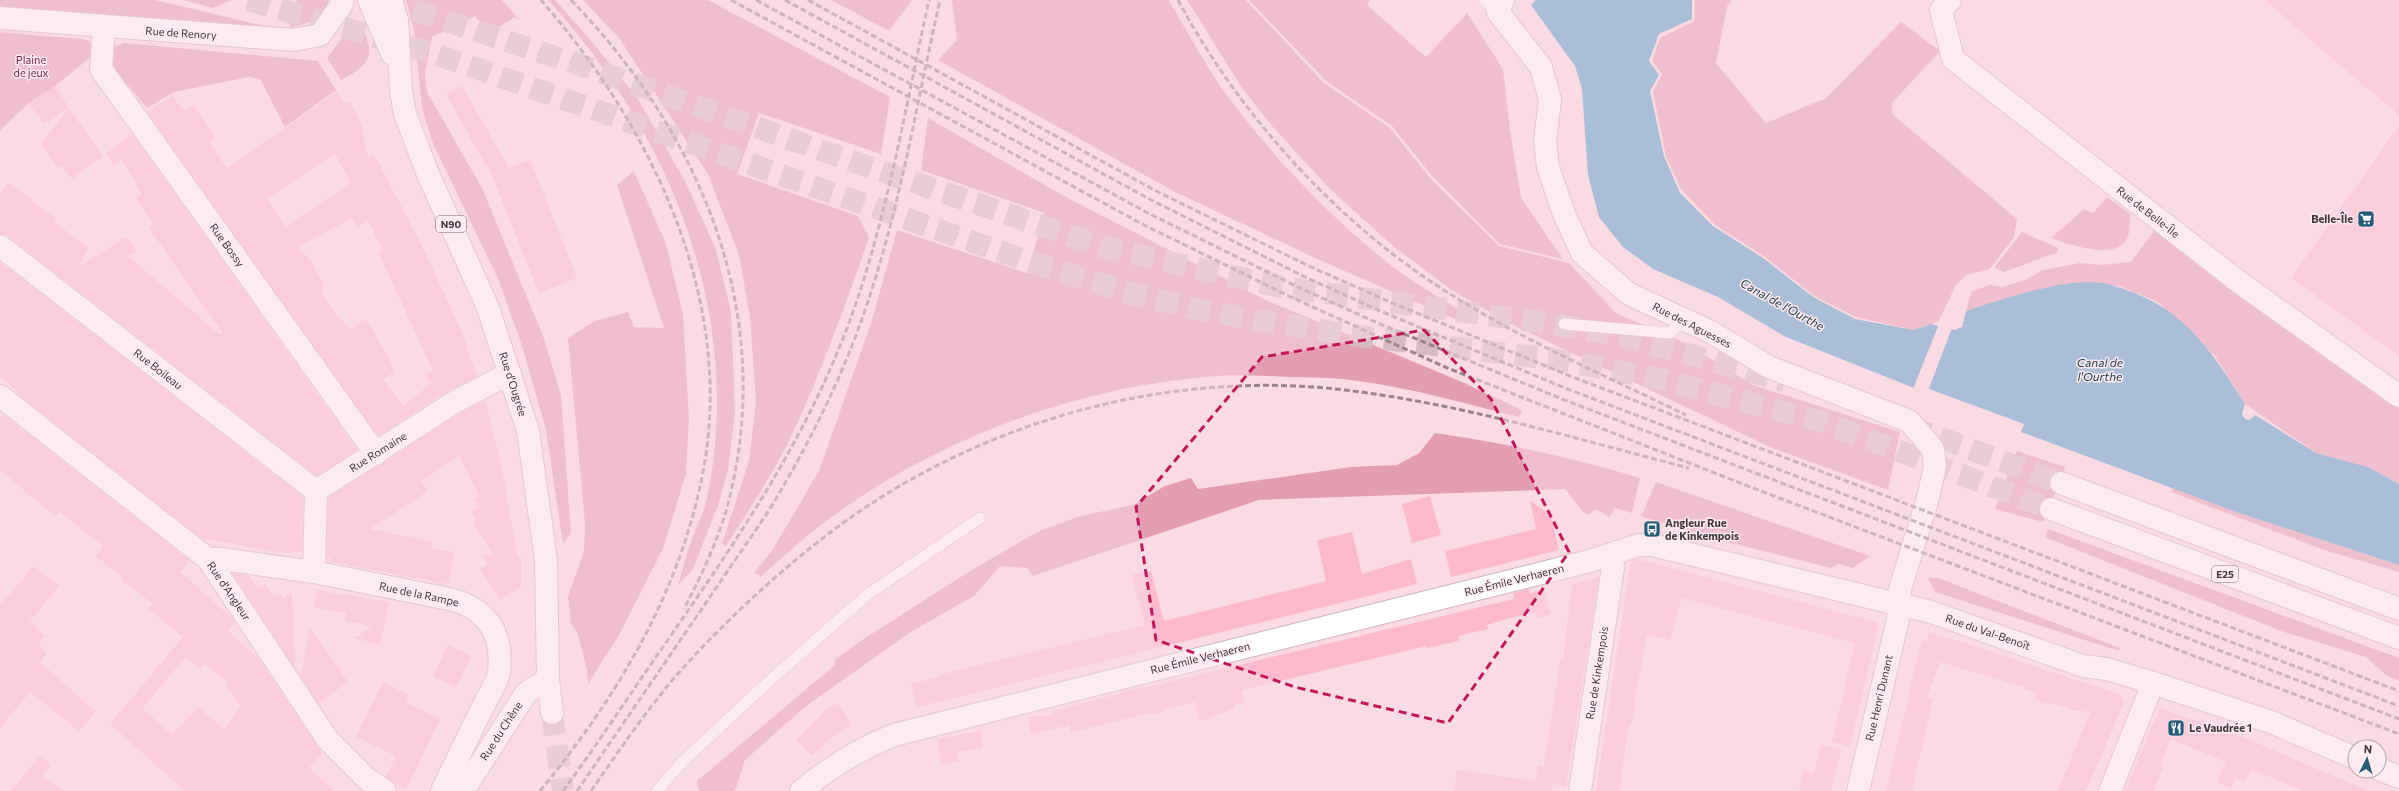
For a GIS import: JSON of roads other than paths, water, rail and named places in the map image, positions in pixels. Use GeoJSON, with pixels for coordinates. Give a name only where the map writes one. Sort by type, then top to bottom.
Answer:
{"type":"FeatureCollection","features":[{"type":"Feature","properties":{"kind":"main road","name":"Rue de Renory"},"geometry":{"type":"LineString","coordinates":[[0,18],[104,28],[294,40],[320,35],[342,4],[342,0]]}},
{"type":"Feature","properties":{"kind":"main road","name":"Rue d'Ougrée"},"geometry":{"type":"LineString","coordinates":[[369,0],[380,22],[400,74]]}},
{"type":"Feature","properties":{"kind":"main road","name":"Rue d'Ougrée"},"geometry":{"type":"LineString","coordinates":[[390,0],[397,20],[400,74],[405,114],[414,140],[488,308],[528,431],[546,560],[548,679],[552,712]]}},
{"type":"Feature","properties":{"kind":"main road","name":"Rue de Belle-Île"},"geometry":{"type":"LineString","coordinates":[[1950,0],[1941,10],[1953,59],[2239,282],[2399,396]]}},
{"type":"Feature","properties":{"kind":"main road","name":"Rue des Aguesses"},"geometry":{"type":"LineString","coordinates":[[1495,4],[1540,67],[1550,100],[1545,141],[1548,167],[1564,214],[1582,253],[1629,294],[1711,332],[1769,367],[1909,422],[1933,449],[1935,466],[1928,498],[1900,589],[1899,605]]}},
{"type":"Feature","properties":{"kind":"main road","name":"Rue Bossy"},"geometry":{"type":"LineString","coordinates":[[104,28],[102,69],[376,454]]}},
{"type":"Feature","properties":{"kind":"main road","name":"Rue Boileau"},"geometry":{"type":"LineString","coordinates":[[0,246],[316,491]]}},
{"type":"Feature","properties":{"kind":"main road","name":"Rue Romaine"},"geometry":{"type":"LineString","coordinates":[[316,491],[453,404],[510,373]]}},
{"type":"Feature","properties":{"kind":"main road","name":"Rue d'Angleur"},"geometry":{"type":"LineString","coordinates":[[0,396],[208,559],[328,740],[367,779],[385,791]]}},
{"type":"Feature","properties":{"kind":"main road","name":"E25"},"geometry":{"type":"LineString","coordinates":[[2061,483],[2399,609]]}},
{"type":"Feature","properties":{"kind":"main road"},"geometry":{"type":"LineString","coordinates":[[314,572],[316,491]]}},
{"type":"Feature","properties":{"kind":"main road","name":"E25"},"geometry":{"type":"LineString","coordinates":[[2052,509],[2399,638]]}},
{"type":"Feature","properties":{"kind":"main road","name":"Rue du Val-Benoît"},"geometry":{"type":"LineString","coordinates":[[1611,554],[1639,546],[1652,545],[1931,612],[2083,666],[2107,669],[2271,722],[2347,755]]}},
{"type":"Feature","properties":{"kind":"main road","name":"Rue Émile Verhaeren"},"geometry":{"type":"LineString","coordinates":[[801,791],[837,762],[868,745],[894,735],[1611,554]]}},
{"type":"Feature","properties":{"kind":"main road","name":"Rue de Kinkempois"},"geometry":{"type":"LineString","coordinates":[[1580,791],[1613,567],[1611,554]]}},
{"type":"Feature","properties":{"kind":"main road","name":"Rue de la Rampe"},"geometry":{"type":"LineString","coordinates":[[208,559],[222,559],[314,572],[470,605],[485,617],[493,629],[497,640],[499,674],[442,791]]}},
{"type":"Feature","properties":{"kind":"main road","name":"Rue Henri Dunant"},"geometry":{"type":"LineString","coordinates":[[1858,791],[1898,619],[1899,605]]}},
{"type":"Feature","properties":{"kind":"main road","name":"Rue du Chêne"},"geometry":{"type":"LineString","coordinates":[[463,791],[526,693],[548,679]]}},
{"type":"Feature","properties":{"kind":"main road"},"geometry":{"type":"LineString","coordinates":[[2110,791],[2153,683]]}},
{"type":"Feature","properties":{"kind":"main road"},"geometry":{"type":"LineString","coordinates":[[2387,772],[2399,777]]}},
{"type":"Feature","properties":{"kind":"lane"},"geometry":{"type":"LineString","coordinates":[[1564,324],[1670,333],[1685,320]]}},
{"type":"Feature","properties":{"kind":"lane"},"geometry":{"type":"LineString","coordinates":[[657,791],[683,761],[776,675],[867,595],[980,518]]}},
{"type":"Feature","properties":{"kind":"water","name":"Canal de l'Ourthe"},"geometry":{"type":"Polygon","coordinates":[[[1536,0],[1692,0],[1692,19],[1659,34],[1649,61],[1659,75],[1650,91],[1664,156],[1680,193],[1713,226],[1763,258],[1813,297],[1855,319],[1914,330],[1931,324],[1954,330],[1962,327],[1966,311],[2010,297],[2070,283],[2098,282],[2137,294],[2156,303],[2172,314],[2187,326],[2200,340],[2212,354],[2245,404],[2242,414],[2245,419],[2250,420],[2255,415],[2316,453],[2368,467],[2399,484],[2399,565],[2239,513],[2021,432],[2024,424],[1929,389],[1914,388],[1786,337],[1718,297],[1653,269],[1623,247],[1599,217],[1588,175],[1582,89],[1575,66],[1531,5],[1536,0]]]}},
{"type":"Feature","properties":{"kind":"tunnel"},"geometry":{"type":"LineString","coordinates":[[248,0],[438,55],[1025,260],[1136,295],[1197,309],[1257,320],[1359,336],[1552,359],[1655,378],[1820,421],[2051,509]]}},
{"type":"Feature","properties":{"kind":"tunnel"},"geometry":{"type":"LineString","coordinates":[[382,0],[586,67],[843,158],[1107,248],[1281,287],[1553,324],[1622,336],[1785,381]]}},
{"type":"Feature","properties":{"kind":"tunnel"},"geometry":{"type":"LineString","coordinates":[[1909,426],[2061,483]]}},
{"type":"Feature","properties":{"kind":"tunnel"},"geometry":{"type":"LineString","coordinates":[[552,713],[563,791]]}},
{"type":"Feature","properties":{"kind":"railway"},"geometry":{"type":"LineString","coordinates":[[540,791],[595,719],[642,642],[662,601],[679,560],[693,517],[703,472],[710,408],[707,343],[695,280],[676,219],[649,159],[617,103],[581,49],[541,0]]}},
{"type":"Feature","properties":{"kind":"railway"},"geometry":{"type":"LineString","coordinates":[[571,0],[618,53],[659,111],[692,172],[718,236],[735,302],[743,370],[740,440],[722,524],[707,561],[684,609]]}},
{"type":"Feature","properties":{"kind":"railway"},"geometry":{"type":"LineString","coordinates":[[731,0],[1144,225],[1293,298],[1445,367],[1753,488],[2399,734]]}},
{"type":"Feature","properties":{"kind":"railway"},"geometry":{"type":"LineString","coordinates":[[756,0],[1148,213],[1300,288],[1380,324],[1562,399],[2399,719]]}},
{"type":"Feature","properties":{"kind":"railway"},"geometry":{"type":"LineString","coordinates":[[785,0],[1153,201],[1305,277],[1385,313],[1565,388],[2399,706]]}},
{"type":"Feature","properties":{"kind":"railway"},"geometry":{"type":"LineString","coordinates":[[808,0],[1158,192],[1311,267],[1390,302],[1570,376],[2399,691]]}},
{"type":"Feature","properties":{"kind":"railway"},"geometry":{"type":"LineString","coordinates":[[563,791],[743,529],[788,453],[809,414],[828,373],[846,331],[860,291],[884,209],[929,0]]}},
{"type":"Feature","properties":{"kind":"railway"},"geometry":{"type":"LineString","coordinates":[[577,791],[766,515],[812,435],[838,379],[871,292],[892,220],[940,0]]}},
{"type":"Feature","properties":{"kind":"railway"},"geometry":{"type":"LineString","coordinates":[[1178,0],[1202,42],[1230,84],[1261,124],[1294,163],[1330,200],[1367,234],[1407,265],[1447,292],[1505,326],[1534,342],[1686,415]]}},
{"type":"Feature","properties":{"kind":"railway"},"geometry":{"type":"LineString","coordinates":[[591,791],[666,688],[712,637],[788,566],[829,533],[903,484],[958,455],[1016,431],[1076,411],[1138,397],[1200,388],[1263,385],[1326,388],[1418,401],[1463,410],[1554,432],[1689,468]]}},
{"type":"Feature","properties":{"kind":"place","name":"Belle-Île"},"geometry":{"type":"Point","coordinates":[2366,219]}},
{"type":"Feature","properties":{"kind":"place","name":"Angleur Rue de Kinkempois"},"geometry":{"type":"Point","coordinates":[1652,529]}},
{"type":"Feature","properties":{"kind":"place","name":"Le Vaudrée 1"},"geometry":{"type":"Point","coordinates":[2176,728]}},
{"type":"Feature","properties":{"kind":"park label","name":"Plaine de jeux"},"geometry":{"type":"Point","coordinates":[31,66]}}]}
